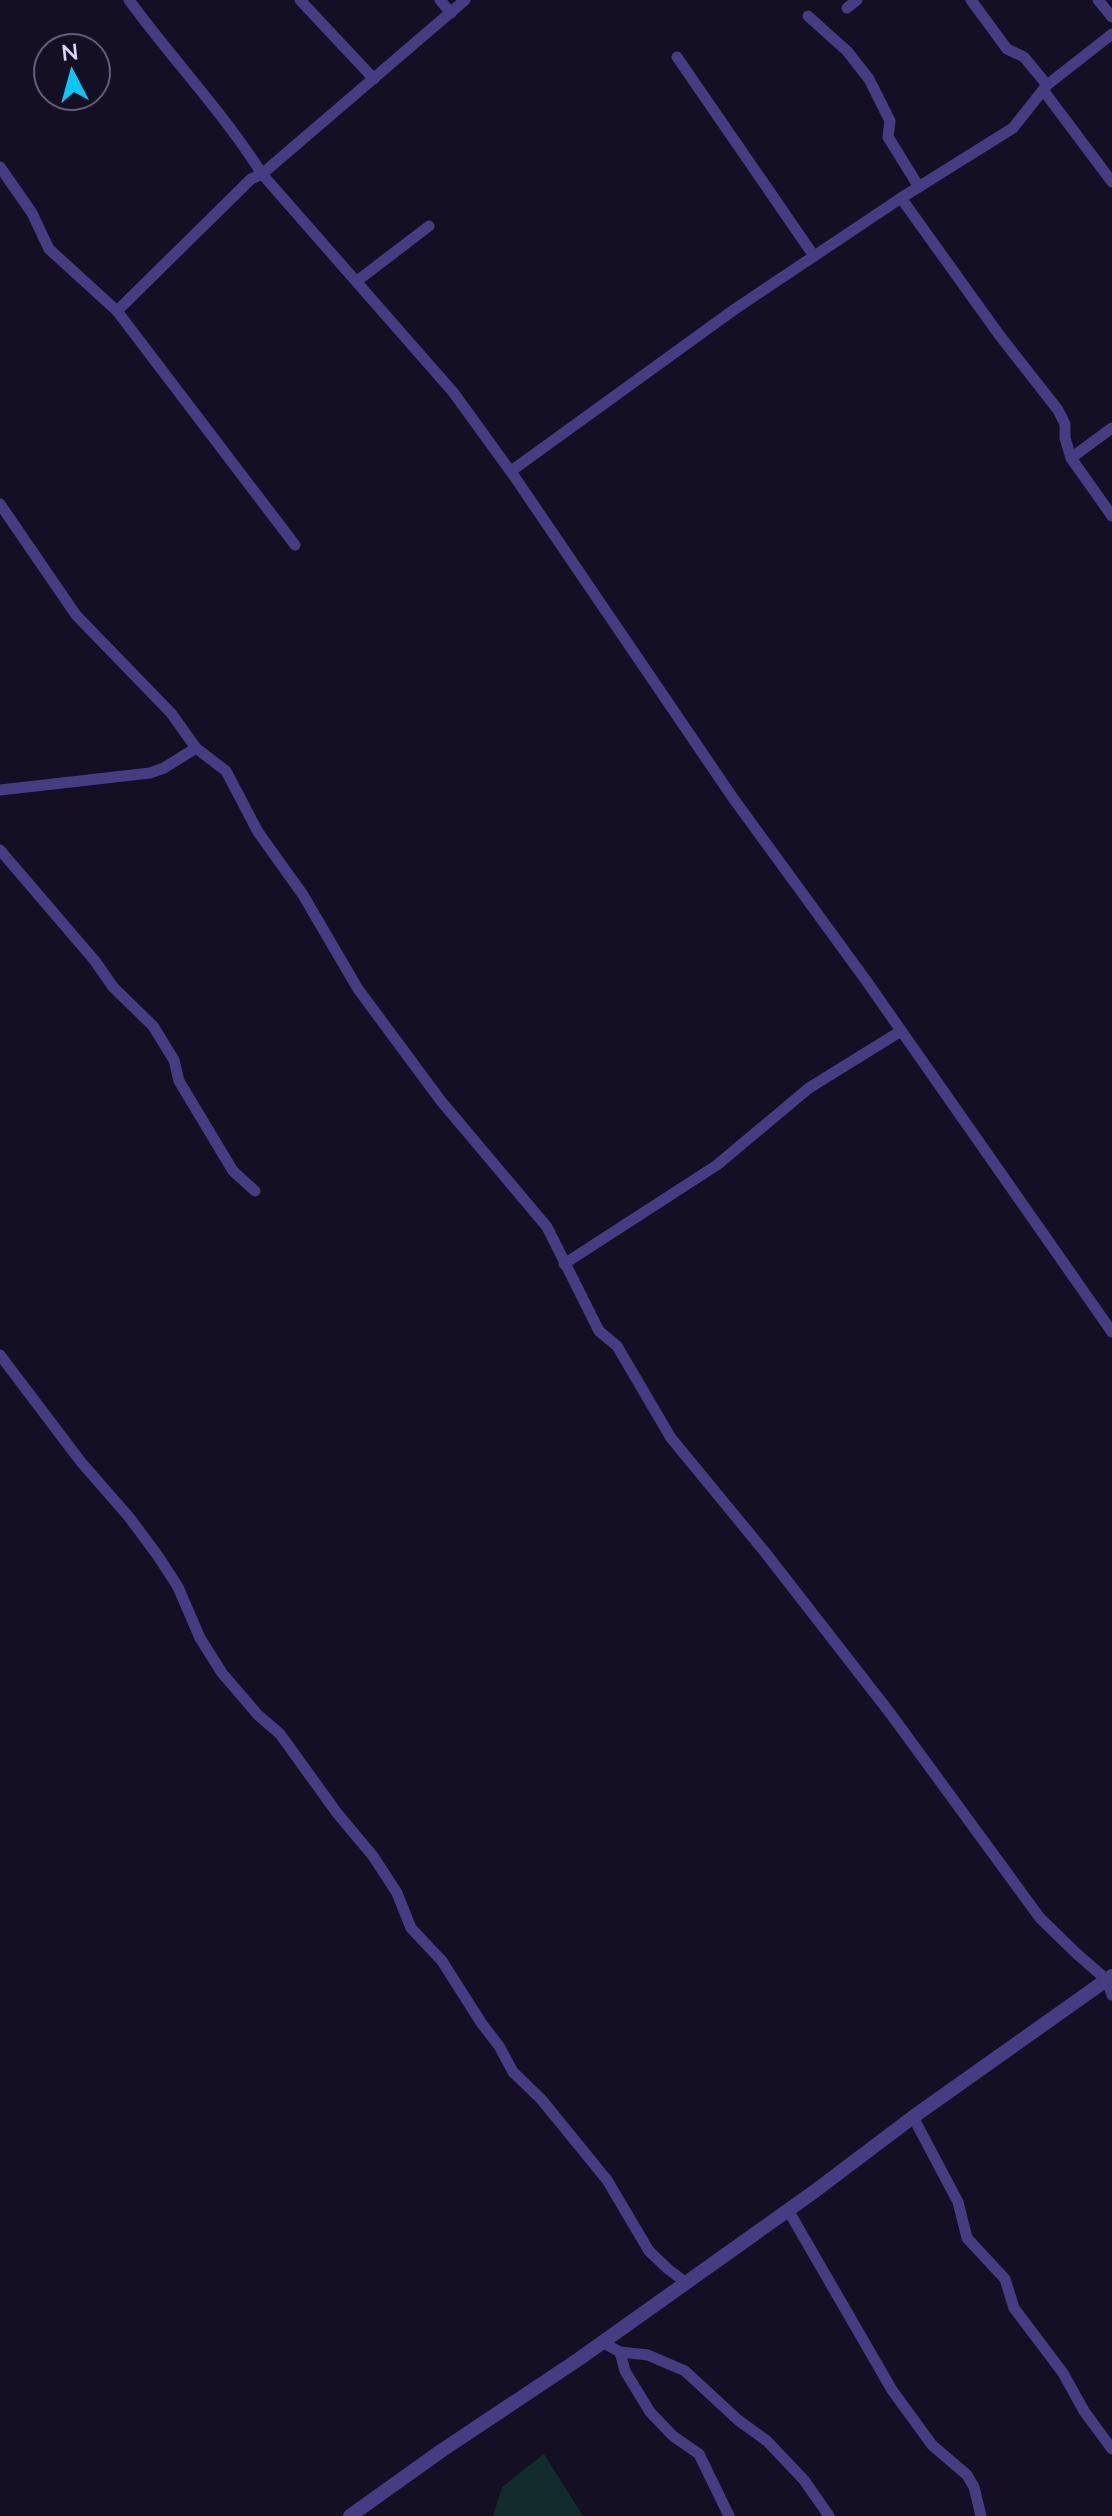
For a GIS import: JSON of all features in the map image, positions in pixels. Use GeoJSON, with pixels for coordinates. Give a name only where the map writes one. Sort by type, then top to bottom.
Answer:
{"type":"FeatureCollection","features":[{"type":"Feature","properties":{"kind":"street"},"geometry":{"type":"LineString","coordinates":[[129,0],[171,57],[237,135],[262,174],[453,392],[511,471],[733,798],[1112,1332]]}},
{"type":"Feature","properties":{"kind":"street"},"geometry":{"type":"LineString","coordinates":[[300,0],[374,79]]}},
{"type":"Feature","properties":{"kind":"street"},"geometry":{"type":"LineString","coordinates":[[440,0],[451,13]]}},
{"type":"Feature","properties":{"kind":"street"},"geometry":{"type":"LineString","coordinates":[[117,311],[251,179],[262,174],[465,0]]}},
{"type":"Feature","properties":{"kind":"street"},"geometry":{"type":"LineString","coordinates":[[847,8],[857,0]]}},
{"type":"Feature","properties":{"kind":"street"},"geometry":{"type":"LineString","coordinates":[[971,0],[1007,49],[1024,57],[1112,182]]}},
{"type":"Feature","properties":{"kind":"street"},"geometry":{"type":"LineString","coordinates":[[1102,2],[1112,17]]}},
{"type":"Feature","properties":{"kind":"street"},"geometry":{"type":"LineString","coordinates":[[808,16],[847,51],[869,79],[890,121],[888,137],[919,187]]}},
{"type":"Feature","properties":{"kind":"street"},"geometry":{"type":"LineString","coordinates":[[511,471],[678,348],[901,198],[1013,128],[1045,88],[1112,34]]}},
{"type":"Feature","properties":{"kind":"street"},"geometry":{"type":"LineString","coordinates":[[677,57],[814,256]]}},
{"type":"Feature","properties":{"kind":"street"},"geometry":{"type":"LineString","coordinates":[[0,167],[32,213],[49,249],[117,311],[295,545]]}},
{"type":"Feature","properties":{"kind":"street"},"geometry":{"type":"LineString","coordinates":[[901,198],[1000,336],[1058,410],[1065,424],[1065,438],[1071,458],[1112,516]]}},
{"type":"Feature","properties":{"kind":"street"},"geometry":{"type":"LineString","coordinates":[[357,281],[429,226]]}},
{"type":"Feature","properties":{"kind":"street"},"geometry":{"type":"LineString","coordinates":[[1071,458],[1112,428]]}},
{"type":"Feature","properties":{"kind":"street"},"geometry":{"type":"LineString","coordinates":[[0,504],[76,615],[171,713],[196,748],[226,771],[258,832],[303,895],[358,989],[441,1101],[547,1227],[599,1331],[617,1346],[671,1438],[764,1551],[880,1701],[1040,1918],[1077,1954],[1110,1978],[1112,1995]]}},
{"type":"Feature","properties":{"kind":"street"},"geometry":{"type":"LineString","coordinates":[[0,790],[150,773],[196,748]]}},
{"type":"Feature","properties":{"kind":"street"},"geometry":{"type":"LineString","coordinates":[[0,850],[95,961],[113,987],[153,1026],[174,1060],[179,1081],[233,1171],[255,1191]]}},
{"type":"Feature","properties":{"kind":"street"},"geometry":{"type":"LineString","coordinates":[[564,1264],[717,1165],[809,1088],[901,1031]]}},
{"type":"Feature","properties":{"kind":"street"},"geometry":{"type":"LineString","coordinates":[[0,1355],[81,1462],[158,1556],[178,1587],[200,1638],[222,1673],[258,1715],[280,1734],[337,1813],[373,1856],[397,1893],[411,1928],[442,1961],[513,2072],[541,2099],[607,2180],[649,2251],[685,2282]]}},
{"type":"Feature","properties":{"kind":"street"},"geometry":{"type":"LineString","coordinates":[[350,2516],[602,2342],[1110,1978]]}},
{"type":"Feature","properties":{"kind":"street"},"geometry":{"type":"LineString","coordinates":[[913,2117],[958,2202],[967,2238],[1005,2279],[1014,2308],[1063,2373],[1084,2411],[1112,2449]]}},
{"type":"Feature","properties":{"kind":"street"},"geometry":{"type":"LineString","coordinates":[[788,2210],[892,2390],[932,2445],[967,2475],[974,2487],[981,2516]]}},
{"type":"Feature","properties":{"kind":"street"},"geometry":{"type":"LineString","coordinates":[[602,2342],[620,2352],[648,2355],[685,2371],[738,2420],[767,2441],[804,2480],[829,2516]]}},
{"type":"Feature","properties":{"kind":"street"},"geometry":{"type":"LineString","coordinates":[[620,2352],[625,2371],[650,2412],[673,2436],[699,2454],[729,2516]]}},
{"type":"Feature","properties":{"kind":"green space"},"geometry":{"type":"Polygon","coordinates":[[[544,2454],[583,2516],[493,2516],[502,2487],[544,2454]]]}}]}
